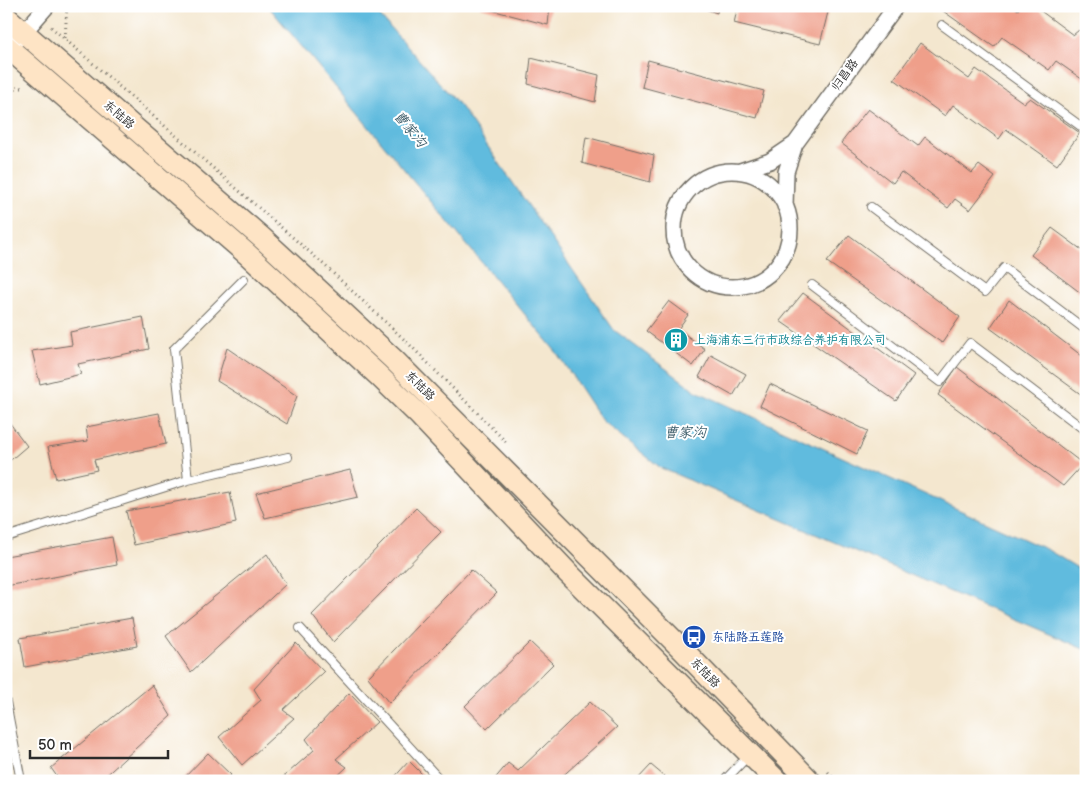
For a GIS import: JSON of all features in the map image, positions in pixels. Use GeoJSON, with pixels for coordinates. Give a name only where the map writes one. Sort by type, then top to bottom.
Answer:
{"type":"FeatureCollection","features":[{"type":"Feature","properties":{"kind":"main road","name":"东陆路"},"geometry":{"type":"LineString","coordinates":[[6,16],[262,238],[393,359],[684,651],[810,781]]}},
{"type":"Feature","properties":{"kind":"main road","name":"东陆路"},"geometry":{"type":"LineString","coordinates":[[7,49],[247,254],[378,375],[420,416],[568,573],[777,781]]}},
{"type":"Feature","properties":{"kind":"street"},"geometry":{"type":"LineString","coordinates":[[7,49],[47,6]]}},
{"type":"Feature","properties":{"kind":"street","name":"归昌路"},"geometry":{"type":"LineString","coordinates":[[738,171],[753,175],[767,182],[778,193],[790,220],[790,236],[779,264],[768,274],[755,282],[725,287],[710,283],[697,276],[686,265],[678,252],[674,238],[674,222],[677,208],[685,194],[695,184],[708,176],[738,171],[770,161],[794,144],[896,6]]}},
{"type":"Feature","properties":{"kind":"street","name":"归昌路"},"geometry":{"type":"LineString","coordinates":[[785,206],[786,172],[794,144]]}},
{"type":"Feature","properties":{"kind":"lane"},"geometry":{"type":"LineString","coordinates":[[942,25],[1086,130]]}},
{"type":"Feature","properties":{"kind":"lane"},"geometry":{"type":"LineString","coordinates":[[871,207],[985,292],[1004,268],[1086,330]]}},
{"type":"Feature","properties":{"kind":"lane"},"geometry":{"type":"LineString","coordinates":[[188,480],[174,349],[244,279]]}},
{"type":"Feature","properties":{"kind":"lane"},"geometry":{"type":"LineString","coordinates":[[812,286],[940,382],[970,343],[1086,431]]}},
{"type":"Feature","properties":{"kind":"lane"},"geometry":{"type":"LineString","coordinates":[[6,537],[188,480],[288,457]]}},
{"type":"Feature","properties":{"kind":"lane"},"geometry":{"type":"LineString","coordinates":[[300,628],[441,781]]}},
{"type":"Feature","properties":{"kind":"lane"},"geometry":{"type":"LineString","coordinates":[[6,702],[22,781]]}},
{"type":"Feature","properties":{"kind":"lane"},"geometry":{"type":"LineString","coordinates":[[724,781],[750,753]]}},
{"type":"Feature","properties":{"kind":"path"},"geometry":{"type":"LineString","coordinates":[[65,39],[67,6]]}},
{"type":"Feature","properties":{"kind":"path"},"geometry":{"type":"LineString","coordinates":[[6,88],[24,88],[18,83]]}},
{"type":"Feature","properties":{"kind":"water","name":"曹家沟"},"geometry":{"type":"Polygon","coordinates":[[[268,6],[371,6],[460,106],[614,330],[696,391],[1048,550],[1086,573],[1086,650],[661,468],[602,421],[557,353],[268,6]]]}},
{"type":"Feature","properties":{"kind":"building"},"geometry":{"type":"Polygon","coordinates":[[[550,6],[548,25],[480,7],[550,6]]]}},
{"type":"Feature","properties":{"kind":"building"},"geometry":{"type":"Polygon","coordinates":[[[696,6],[718,6],[717,13],[696,6]]]}},
{"type":"Feature","properties":{"kind":"building"},"geometry":{"type":"Polygon","coordinates":[[[738,6],[806,6],[828,12],[820,44],[734,23],[738,6]]]}},
{"type":"Feature","properties":{"kind":"building"},"geometry":{"type":"Polygon","coordinates":[[[946,6],[1013,6],[1018,10],[1021,6],[1034,6],[1073,35],[1079,30],[1086,34],[1086,82],[1056,61],[1049,70],[1002,37],[994,47],[943,11],[946,6]]]}},
{"type":"Feature","properties":{"kind":"building"},"geometry":{"type":"Polygon","coordinates":[[[920,43],[969,79],[976,69],[1024,103],[1030,98],[1080,133],[1057,165],[1006,129],[999,139],[953,105],[945,116],[894,79],[920,43]]]}},
{"type":"Feature","properties":{"kind":"building"},"geometry":{"type":"Polygon","coordinates":[[[531,58],[599,75],[595,102],[528,84],[531,58]]]}},
{"type":"Feature","properties":{"kind":"building"},"geometry":{"type":"Polygon","coordinates":[[[648,60],[764,91],[757,118],[642,87],[648,60]]]}},
{"type":"Feature","properties":{"kind":"building"},"geometry":{"type":"Polygon","coordinates":[[[868,109],[918,146],[925,137],[972,173],[979,165],[995,177],[970,210],[955,199],[948,208],[901,172],[893,183],[841,143],[868,109]]]}},
{"type":"Feature","properties":{"kind":"building"},"geometry":{"type":"Polygon","coordinates":[[[586,137],[654,155],[650,182],[582,163],[586,137]]]}},
{"type":"Feature","properties":{"kind":"building"},"geometry":{"type":"Polygon","coordinates":[[[1052,228],[1086,253],[1086,297],[1031,255],[1052,228]]]}},
{"type":"Feature","properties":{"kind":"building"},"geometry":{"type":"Polygon","coordinates":[[[849,235],[960,317],[942,343],[827,262],[849,235]]]}},
{"type":"Feature","properties":{"kind":"building"},"geometry":{"type":"Polygon","coordinates":[[[803,293],[914,375],[896,401],[780,321],[803,293]]]}},
{"type":"Feature","properties":{"kind":"building"},"geometry":{"type":"Polygon","coordinates":[[[1009,300],[1086,359],[1086,398],[990,328],[1009,300]]]}},
{"type":"Feature","properties":{"kind":"building","name":"上海浦东三行市政综合养护有限公司"},"geometry":{"type":"Polygon","coordinates":[[[669,301],[688,315],[678,329],[705,349],[693,366],[646,331],[669,301]]]}},
{"type":"Feature","properties":{"kind":"building"},"geometry":{"type":"Polygon","coordinates":[[[143,317],[149,349],[78,364],[81,374],[40,384],[32,351],[72,345],[70,332],[143,317]]]}},
{"type":"Feature","properties":{"kind":"building"},"geometry":{"type":"Polygon","coordinates":[[[227,348],[297,396],[287,424],[217,381],[227,348]]]}},
{"type":"Feature","properties":{"kind":"building"},"geometry":{"type":"Polygon","coordinates":[[[711,355],[746,374],[733,396],[699,377],[711,355]]]}},
{"type":"Feature","properties":{"kind":"building"},"geometry":{"type":"Polygon","coordinates":[[[957,367],[1083,464],[1063,486],[938,395],[957,367]]]}},
{"type":"Feature","properties":{"kind":"building"},"geometry":{"type":"Polygon","coordinates":[[[770,384],[868,431],[857,454],[760,406],[770,384]]]}},
{"type":"Feature","properties":{"kind":"building"},"geometry":{"type":"Polygon","coordinates":[[[159,413],[166,444],[94,460],[97,470],[56,479],[48,447],[88,441],[86,427],[159,413]]]}},
{"type":"Feature","properties":{"kind":"building"},"geometry":{"type":"Polygon","coordinates":[[[6,418],[27,446],[6,464],[6,418]]]}},
{"type":"Feature","properties":{"kind":"building"},"geometry":{"type":"Polygon","coordinates":[[[350,470],[358,497],[265,518],[256,493],[350,470]]]}},
{"type":"Feature","properties":{"kind":"building"},"geometry":{"type":"Polygon","coordinates":[[[230,492],[236,523],[134,545],[126,511],[230,492]]]}},
{"type":"Feature","properties":{"kind":"building"},"geometry":{"type":"Polygon","coordinates":[[[416,508],[441,532],[333,642],[312,615],[416,508]]]}},
{"type":"Feature","properties":{"kind":"building"},"geometry":{"type":"Polygon","coordinates":[[[112,537],[117,565],[6,586],[6,556],[112,537]]]}},
{"type":"Feature","properties":{"kind":"building"},"geometry":{"type":"Polygon","coordinates":[[[267,554],[286,584],[191,672],[166,636],[267,554]]]}},
{"type":"Feature","properties":{"kind":"building"},"geometry":{"type":"Polygon","coordinates":[[[471,570],[497,593],[389,703],[368,677],[471,570]]]}},
{"type":"Feature","properties":{"kind":"building"},"geometry":{"type":"Polygon","coordinates":[[[132,618],[137,646],[25,667],[20,638],[132,618]]]}},
{"type":"Feature","properties":{"kind":"building"},"geometry":{"type":"Polygon","coordinates":[[[530,642],[553,664],[487,729],[465,706],[530,642]]]}},
{"type":"Feature","properties":{"kind":"building"},"geometry":{"type":"Polygon","coordinates":[[[296,643],[324,672],[283,710],[294,718],[242,765],[219,737],[261,700],[254,689],[296,643]]]}},
{"type":"Feature","properties":{"kind":"building"},"geometry":{"type":"Polygon","coordinates":[[[152,685],[171,716],[100,781],[60,781],[51,768],[152,685]]]}},
{"type":"Feature","properties":{"kind":"building"},"geometry":{"type":"Polygon","coordinates":[[[349,693],[377,722],[336,759],[347,767],[332,781],[279,781],[314,750],[306,739],[349,693]]]}},
{"type":"Feature","properties":{"kind":"building"},"geometry":{"type":"Polygon","coordinates":[[[590,702],[617,727],[557,781],[493,781],[508,763],[518,771],[590,702]]]}},
{"type":"Feature","properties":{"kind":"building"},"geometry":{"type":"Polygon","coordinates":[[[208,753],[231,775],[226,781],[181,781],[208,753]]]}},
{"type":"Feature","properties":{"kind":"building"},"geometry":{"type":"Polygon","coordinates":[[[409,761],[429,781],[391,781],[409,761]]]}},
{"type":"Feature","properties":{"kind":"building"},"geometry":{"type":"Polygon","coordinates":[[[651,765],[670,781],[636,781],[651,765]]]}},
{"type":"Feature","properties":{"kind":"place","name":"上海浦东三行市政综合养护有限公司"},"geometry":{"type":"Point","coordinates":[676,340]}},
{"type":"Feature","properties":{"kind":"place","name":"东陆路五莲路"},"geometry":{"type":"Point","coordinates":[694,637]}}]}
